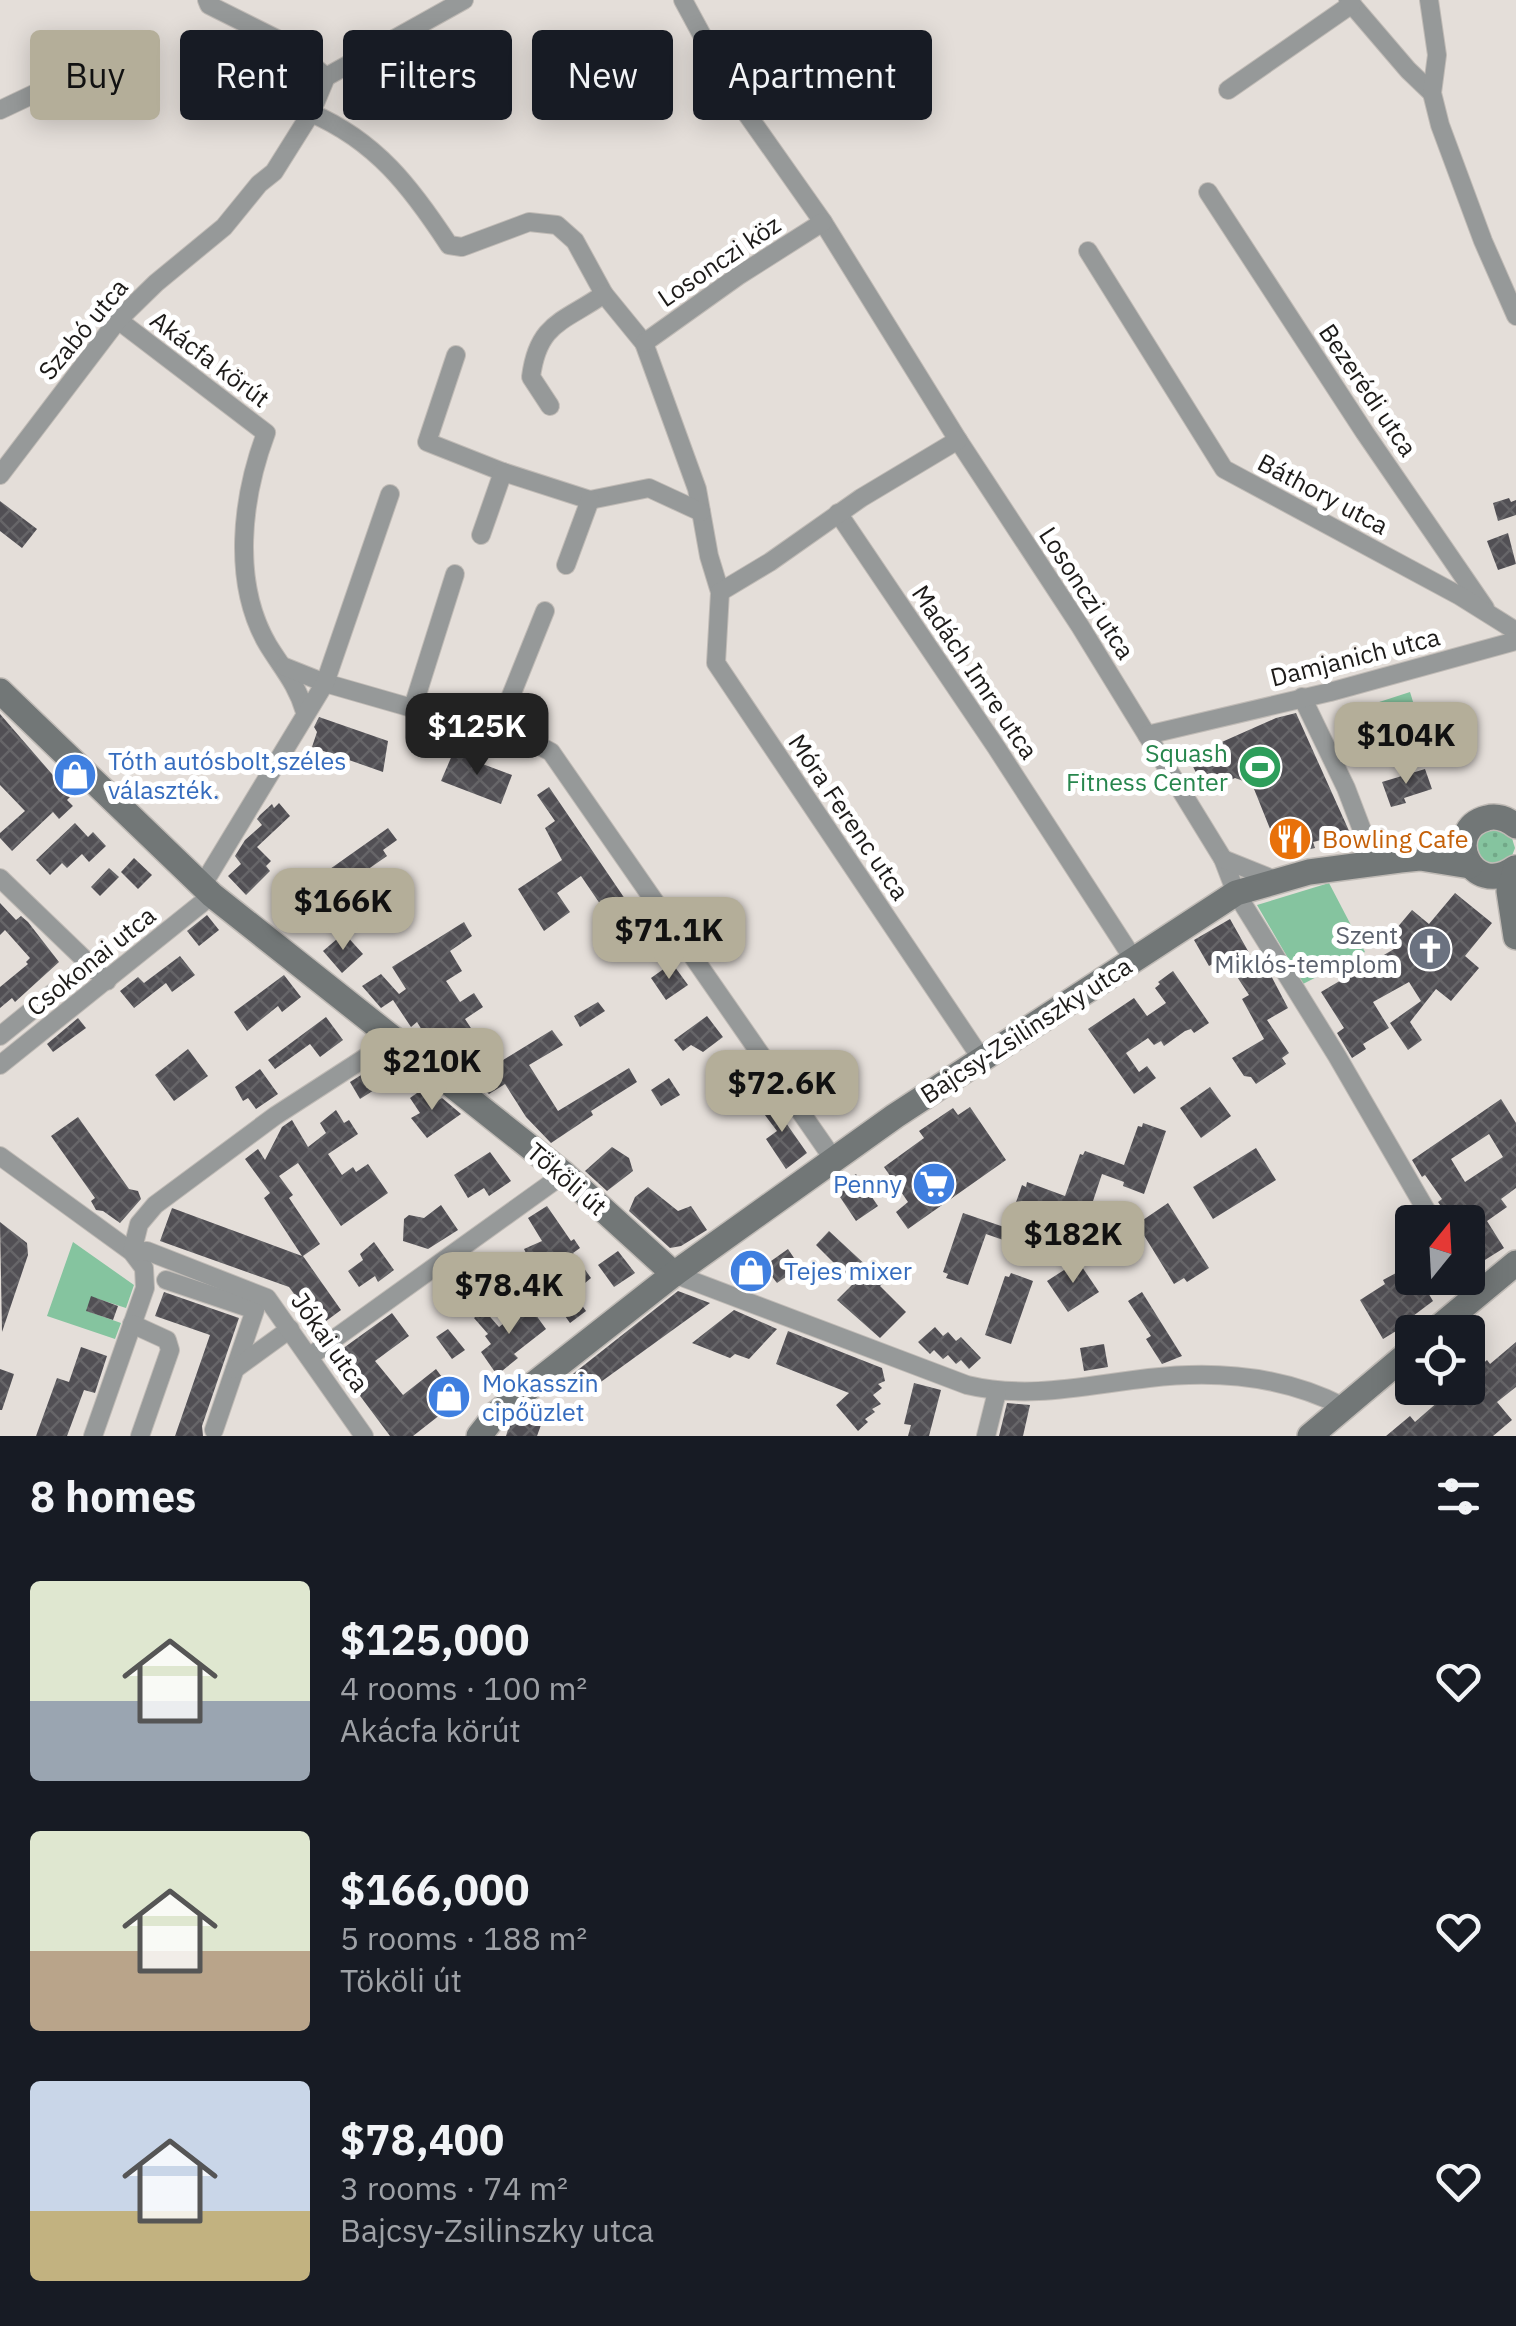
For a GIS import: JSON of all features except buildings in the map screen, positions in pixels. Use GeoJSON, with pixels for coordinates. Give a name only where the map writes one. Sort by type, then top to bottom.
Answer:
{"type":"FeatureCollection","features":[{"type":"Feature","properties":{"kind":"street"},"geometry":{"type":"LineString","coordinates":[[206,0],[289,45],[326,77],[464,0]]}},
{"type":"Feature","properties":{"kind":"street","name":"Losonczi utca"},"geometry":{"type":"LineString","coordinates":[[683,0],[736,100],[823,222],[1147,735],[1423,1205]]}},
{"type":"Feature","properties":{"kind":"street"},"geometry":{"type":"LineString","coordinates":[[1429,0],[1438,55],[1432,94],[1440,125],[1516,316]]}},
{"type":"Feature","properties":{"kind":"street"},"geometry":{"type":"LineString","coordinates":[[1228,90],[1350,2],[1432,94]]}},
{"type":"Feature","properties":{"kind":"street","name":"Szabó utca"},"geometry":{"type":"LineString","coordinates":[[323,84],[326,77]]}},
{"type":"Feature","properties":{"kind":"street"},"geometry":{"type":"LineString","coordinates":[[0,109],[30,95]]}},
{"type":"Feature","properties":{"kind":"street"},"geometry":{"type":"LineString","coordinates":[[323,117],[338,124],[393,167],[448,245],[462,247],[529,222],[556,225],[575,241],[604,294],[644,343],[678,431],[720,592],[958,440]]}},
{"type":"Feature","properties":{"kind":"street","name":"Szabó utca"},"geometry":{"type":"LineString","coordinates":[[0,475],[118,320],[156,282],[224,227],[259,184],[274,172],[305,120]]}},
{"type":"Feature","properties":{"kind":"street","name":"Bezerédi utca"},"geometry":{"type":"LineString","coordinates":[[1208,192],[1489,613]]}},
{"type":"Feature","properties":{"kind":"street","name":"Losonczi köz"},"geometry":{"type":"LineString","coordinates":[[644,343],[823,222]]}},
{"type":"Feature","properties":{"kind":"street","name":"Báthory utca"},"geometry":{"type":"LineString","coordinates":[[1088,250],[1224,469],[1516,631]]}},
{"type":"Feature","properties":{"kind":"street"},"geometry":{"type":"LineString","coordinates":[[550,406],[531,377],[535,348],[564,316],[604,294]]}},
{"type":"Feature","properties":{"kind":"street","name":"Akácfa körút"},"geometry":{"type":"LineString","coordinates":[[118,320],[266,433],[248,503],[244,539],[247,583],[251,606],[266,643],[297,686],[306,712]]}},
{"type":"Feature","properties":{"kind":"street"},"geometry":{"type":"LineString","coordinates":[[456,355],[427,442],[590,500],[650,488],[701,512]]}},
{"type":"Feature","properties":{"kind":"street"},"geometry":{"type":"LineString","coordinates":[[482,535],[503,472]]}},
{"type":"Feature","properties":{"kind":"street"},"geometry":{"type":"LineString","coordinates":[[207,891],[325,683],[390,494]]}},
{"type":"Feature","properties":{"kind":"street"},"geometry":{"type":"LineString","coordinates":[[566,565],[590,500]]}},
{"type":"Feature","properties":{"kind":"street","name":"Madách Imre utca"},"geometry":{"type":"LineString","coordinates":[[838,514],[1134,960]]}},
{"type":"Feature","properties":{"kind":"street"},"geometry":{"type":"LineString","coordinates":[[413,707],[456,574]]}},
{"type":"Feature","properties":{"kind":"street","name":"Móra Ferenc utca"},"geometry":{"type":"LineString","coordinates":[[720,592],[716,663],[982,1058]]}},
{"type":"Feature","properties":{"kind":"street"},"geometry":{"type":"LineString","coordinates":[[496,733],[545,611]]}},
{"type":"Feature","properties":{"kind":"street","name":"Damjanich utca"},"geometry":{"type":"LineString","coordinates":[[1147,735],[1516,641]]}},
{"type":"Feature","properties":{"kind":"street"},"geometry":{"type":"LineString","coordinates":[[285,667],[325,683],[544,746],[834,1160]]}},
{"type":"Feature","properties":{"kind":"street","name":"Tököli út"},"geometry":{"type":"LineString","coordinates":[[0,690],[207,891],[564,1174],[674,1274],[967,1385],[997,1392],[1041,1393],[1196,1374],[1285,1385],[1344,1407]]}},
{"type":"Feature","properties":{"kind":"street"},"geometry":{"type":"LineString","coordinates":[[1302,697],[1346,788],[1376,864]]}},
{"type":"Feature","properties":{"kind":"street"},"geometry":{"type":"LineString","coordinates":[[1511,814],[1480,820],[1467,834],[1475,862],[1515,933]]}},
{"type":"Feature","properties":{"kind":"street","name":"Bajcsy-Zsilinszky utca"},"geometry":{"type":"LineString","coordinates":[[480,1435],[497,1413],[674,1274],[834,1160],[1134,960],[1275,880],[1420,858],[1475,862],[1508,874],[1516,868]]}},
{"type":"Feature","properties":{"kind":"street"},"geometry":{"type":"LineString","coordinates":[[1223,859],[1275,880]]}},
{"type":"Feature","properties":{"kind":"street"},"geometry":{"type":"LineString","coordinates":[[1515,933],[1509,891],[1516,868]]}},
{"type":"Feature","properties":{"kind":"street"},"geometry":{"type":"LineString","coordinates":[[0,878],[107,981]]}},
{"type":"Feature","properties":{"kind":"street","name":"Csokonai utca"},"geometry":{"type":"LineString","coordinates":[[0,1065],[107,981],[207,891]]}},
{"type":"Feature","properties":{"kind":"street"},"geometry":{"type":"LineString","coordinates":[[0,1036],[90,964]]}},
{"type":"Feature","properties":{"kind":"street"},"geometry":{"type":"LineString","coordinates":[[94,1436],[146,1278],[132,1252],[138,1224],[155,1205],[275,1116],[394,1039]]}},
{"type":"Feature","properties":{"kind":"street","name":"Jókai utca"},"geometry":{"type":"LineString","coordinates":[[0,1156],[132,1252],[148,1251],[261,1294],[274,1304],[364,1436]]}},
{"type":"Feature","properties":{"kind":"street"},"geometry":{"type":"LineString","coordinates":[[309,1357],[564,1174]]}},
{"type":"Feature","properties":{"kind":"street"},"geometry":{"type":"LineString","coordinates":[[1485,1279],[1516,1263]]}},
{"type":"Feature","properties":{"kind":"street"},"geometry":{"type":"LineString","coordinates":[[166,1280],[255,1310],[214,1430]]}},
{"type":"Feature","properties":{"kind":"street"},"geometry":{"type":"LineString","coordinates":[[1448,1315],[1465,1295]]}},
{"type":"Feature","properties":{"kind":"street"},"geometry":{"type":"LineString","coordinates":[[132,1324],[158,1334],[170,1344],[140,1436]]}},
{"type":"Feature","properties":{"kind":"street"},"geometry":{"type":"LineString","coordinates":[[235,1369],[290,1329]]}},
{"type":"Feature","properties":{"kind":"street"},"geometry":{"type":"LineString","coordinates":[[1310,1436],[1395,1364]]}},
{"type":"Feature","properties":{"kind":"street"},"geometry":{"type":"LineString","coordinates":[[986,1436],[997,1392]]}},
{"type":"Feature","properties":{"kind":"green space"},"geometry":{"type":"Polygon","coordinates":[[[1410,692],[1422,731],[1352,753],[1339,715],[1410,692]]]}},
{"type":"Feature","properties":{"kind":"green space"},"geometry":{"type":"Polygon","coordinates":[[[1493,826],[1511,835],[1515,848],[1510,861],[1485,868],[1472,840],[1493,826]]]}},
{"type":"Feature","properties":{"kind":"green space"},"geometry":{"type":"Polygon","coordinates":[[[1329,883],[1365,952],[1303,984],[1257,905],[1329,883]]]}},
{"type":"Feature","properties":{"kind":"green space"},"geometry":{"type":"Polygon","coordinates":[[[73,1242],[134,1285],[126,1308],[92,1297],[87,1311],[121,1323],[115,1339],[47,1316],[73,1242]]]}},
{"type":"Feature","properties":{"kind":"place","name":"Squash Fitness Center"},"geometry":{"type":"Point","coordinates":[1260,767]}},
{"type":"Feature","properties":{"kind":"place","name":"Tóth autósbolt,széles választék."},"geometry":{"type":"Point","coordinates":[75,775]}},
{"type":"Feature","properties":{"kind":"place","name":"Bowling Cafe"},"geometry":{"type":"Point","coordinates":[1290,839]}},
{"type":"Feature","properties":{"kind":"place","name":"Szent Miklós-templom"},"geometry":{"type":"Point","coordinates":[1430,949]}},
{"type":"Feature","properties":{"kind":"place","name":"Penny"},"geometry":{"type":"Point","coordinates":[934,1184]}},
{"type":"Feature","properties":{"kind":"place","name":"Tejes mixer"},"geometry":{"type":"Point","coordinates":[751,1271]}},
{"type":"Feature","properties":{"kind":"place","name":"Mokasszin cipőüzlet"},"geometry":{"type":"Point","coordinates":[449,1397]}}]}
